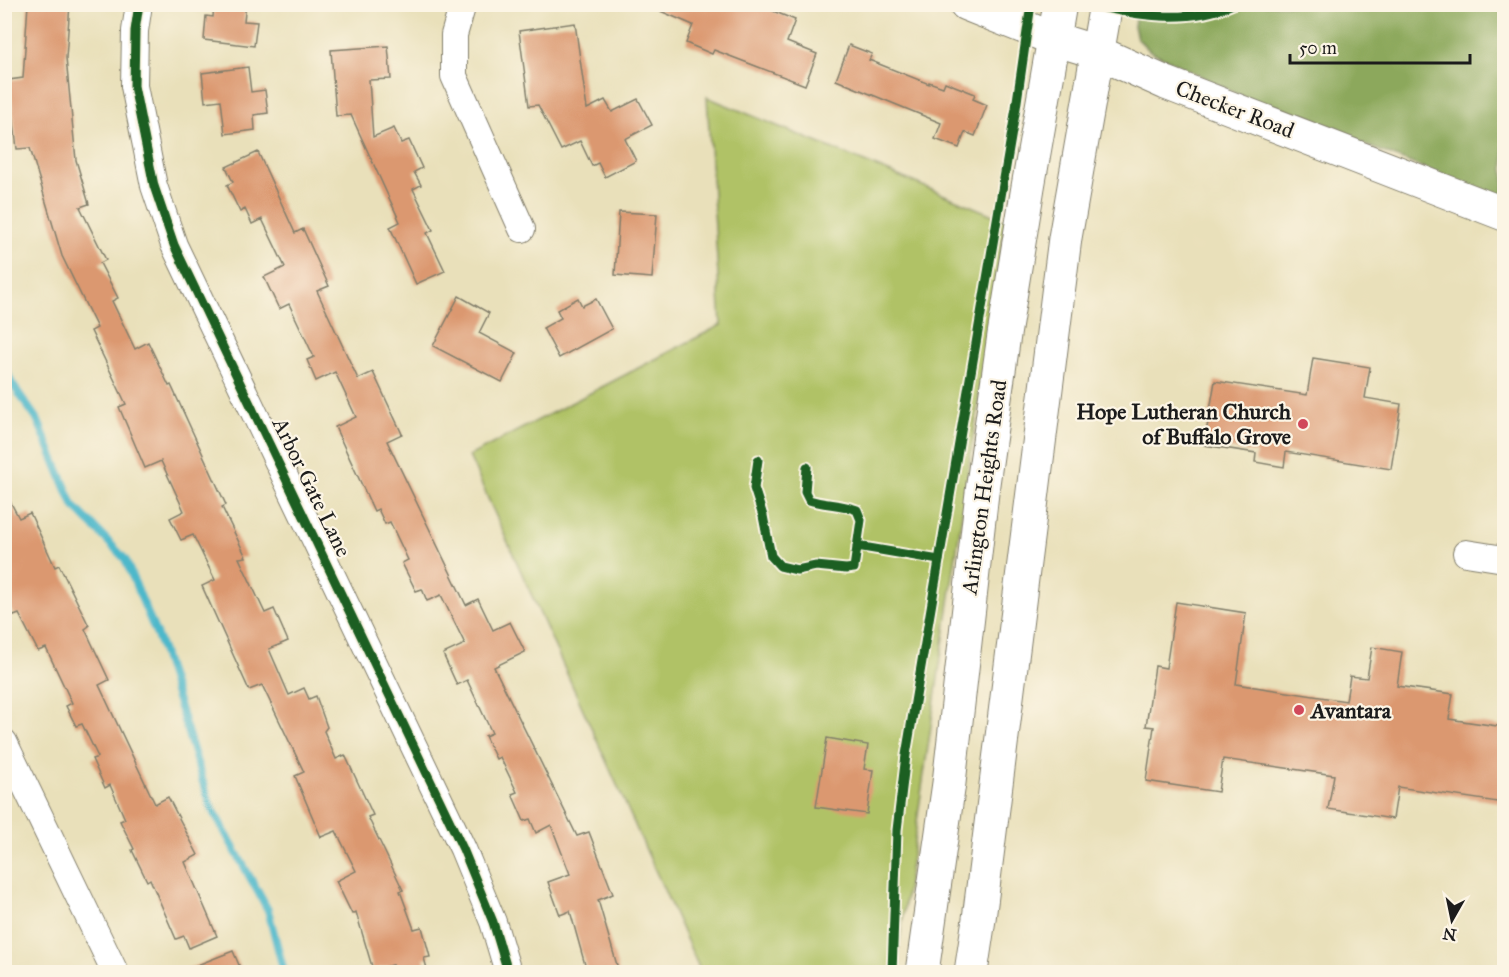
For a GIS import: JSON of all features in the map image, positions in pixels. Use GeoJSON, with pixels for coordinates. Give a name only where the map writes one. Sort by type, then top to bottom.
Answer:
{"type":"FeatureCollection","features":[{"type":"Feature","properties":{"kind":"main road","name":"Checker Road"},"geometry":{"type":"LineString","coordinates":[[966,4],[1054,39],[1097,52],[1175,86],[1504,214]]}},
{"type":"Feature","properties":{"kind":"main road","name":"Arlington Heights Road"},"geometry":{"type":"LineString","coordinates":[[922,972],[949,783],[966,622],[999,370],[1060,4]]}},
{"type":"Feature","properties":{"kind":"main road"},"geometry":{"type":"LineString","coordinates":[[971,972],[1065,238],[1106,4]]}},
{"type":"Feature","properties":{"kind":"street","name":"Arbor Gate Lane"},"geometry":{"type":"LineString","coordinates":[[139,4],[135,31],[134,86],[153,186],[174,245],[463,849],[493,922],[508,972]]}},
{"type":"Feature","properties":{"kind":"street"},"geometry":{"type":"LineString","coordinates":[[463,4],[454,35],[454,76],[522,229]]}},
{"type":"Feature","properties":{"kind":"street"},"geometry":{"type":"LineString","coordinates":[[1466,553],[1504,560]]}},
{"type":"Feature","properties":{"kind":"street"},"geometry":{"type":"LineString","coordinates":[[4,742],[115,972]]}},
{"type":"Feature","properties":{"kind":"green space"},"geometry":{"type":"Polygon","coordinates":[[[1137,5],[1504,5],[1504,200],[1239,95],[1150,51],[1137,38],[1134,26],[1137,5]]]}},
{"type":"Feature","properties":{"kind":"green space"},"geometry":{"type":"Polygon","coordinates":[[[707,97],[1005,220],[895,972],[701,972],[469,456],[721,325],[707,97]]]}},
{"type":"Feature","properties":{"kind":"building"},"geometry":{"type":"Polygon","coordinates":[[[28,4],[70,4],[66,58],[76,160],[89,204],[80,207],[106,260],[100,263],[118,298],[112,301],[135,349],[148,342],[169,386],[171,385],[226,505],[222,507],[246,557],[239,558],[265,613],[274,609],[288,641],[269,649],[289,695],[304,688],[309,699],[316,696],[327,727],[324,731],[336,759],[345,755],[373,815],[368,817],[403,890],[400,891],[414,929],[422,927],[430,957],[424,958],[428,972],[395,972],[393,965],[373,970],[356,912],[352,914],[336,881],[356,871],[336,831],[321,837],[295,776],[304,772],[262,685],[249,690],[202,586],[215,580],[193,535],[181,540],[170,518],[184,511],[161,461],[145,468],[119,407],[126,404],[91,331],[97,328],[62,256],[30,148],[17,149],[9,80],[23,78],[28,4]]]}},
{"type":"Feature","properties":{"kind":"building"},"geometry":{"type":"Polygon","coordinates":[[[214,4],[246,4],[244,21],[257,22],[254,46],[204,40],[206,16],[213,17],[214,4]]]}},
{"type":"Feature","properties":{"kind":"building"},"geometry":{"type":"Polygon","coordinates":[[[644,4],[756,4],[795,20],[787,42],[817,54],[805,85],[714,50],[712,54],[686,43],[693,25],[644,4]]]}},
{"type":"Feature","properties":{"kind":"building"},"geometry":{"type":"Polygon","coordinates":[[[575,23],[587,109],[605,100],[612,112],[638,99],[652,125],[625,139],[636,161],[605,177],[598,163],[592,166],[580,141],[561,150],[538,105],[529,106],[519,31],[575,23]]]}},
{"type":"Feature","properties":{"kind":"building"},"geometry":{"type":"Polygon","coordinates":[[[849,45],[872,54],[869,60],[929,84],[929,82],[943,87],[945,82],[975,94],[973,99],[987,105],[975,136],[965,132],[959,148],[935,139],[941,123],[836,80],[849,45]]]}},
{"type":"Feature","properties":{"kind":"building"},"geometry":{"type":"Polygon","coordinates":[[[388,46],[391,79],[369,80],[373,137],[394,128],[401,143],[409,140],[422,168],[414,172],[421,185],[413,189],[433,230],[427,233],[445,271],[416,284],[390,227],[400,222],[351,115],[336,116],[331,50],[388,46]]]}},
{"type":"Feature","properties":{"kind":"building"},"geometry":{"type":"Polygon","coordinates":[[[248,67],[251,92],[265,90],[268,113],[254,115],[255,130],[225,134],[221,100],[205,102],[202,73],[248,67]]]}},
{"type":"Feature","properties":{"kind":"building"},"geometry":{"type":"Polygon","coordinates":[[[258,152],[295,233],[303,229],[329,286],[317,291],[358,379],[373,372],[402,434],[387,441],[466,605],[478,599],[493,630],[510,622],[525,652],[494,667],[577,836],[589,832],[613,894],[598,900],[619,972],[587,972],[570,911],[560,915],[548,882],[570,874],[551,825],[536,833],[530,819],[524,821],[512,794],[517,792],[500,757],[496,759],[485,736],[492,733],[467,680],[457,685],[443,654],[465,644],[441,595],[427,601],[422,589],[416,591],[402,563],[408,560],[390,522],[385,524],[378,509],[374,511],[335,427],[356,417],[335,372],[316,381],[307,360],[314,357],[289,304],[279,309],[264,277],[285,267],[262,219],[252,224],[245,209],[240,212],[227,185],[233,182],[226,167],[258,152]]]}},
{"type":"Feature","properties":{"kind":"building"},"geometry":{"type":"Polygon","coordinates":[[[619,212],[657,214],[652,278],[615,275],[619,212]]]}},
{"type":"Feature","properties":{"kind":"building"},"geometry":{"type":"Polygon","coordinates":[[[459,296],[489,313],[479,333],[517,353],[502,382],[433,346],[459,296]]]}},
{"type":"Feature","properties":{"kind":"building"},"geometry":{"type":"Polygon","coordinates":[[[578,298],[582,306],[596,299],[612,329],[559,358],[543,328],[561,318],[557,310],[578,298]]]}},
{"type":"Feature","properties":{"kind":"building","name":"Hope Lutheran Church of Buffalo Grove"},"geometry":{"type":"Polygon","coordinates":[[[1313,358],[1370,367],[1365,398],[1401,404],[1391,469],[1286,452],[1284,467],[1255,462],[1256,453],[1204,445],[1215,381],[1307,395],[1313,358]]]}},
{"type":"Feature","properties":{"kind":"building"},"geometry":{"type":"Polygon","coordinates":[[[4,490],[19,518],[30,513],[55,567],[59,565],[89,626],[85,629],[109,680],[99,685],[155,804],[168,797],[198,855],[185,862],[217,936],[189,948],[184,936],[176,939],[150,879],[147,881],[132,850],[134,849],[120,821],[125,819],[110,785],[105,788],[92,759],[98,757],[82,724],[76,726],[66,706],[72,703],[46,648],[38,651],[19,614],[14,616],[4,596],[4,490]]]}},
{"type":"Feature","properties":{"kind":"building","name":"Avantara"},"geometry":{"type":"Polygon","coordinates":[[[1176,602],[1246,613],[1236,684],[1346,701],[1350,676],[1367,678],[1372,647],[1402,652],[1397,686],[1453,694],[1449,719],[1504,727],[1504,803],[1398,787],[1393,819],[1328,809],[1334,775],[1223,759],[1218,792],[1146,781],[1154,727],[1146,726],[1155,666],[1166,668],[1176,602]]]}},
{"type":"Feature","properties":{"kind":"building"},"geometry":{"type":"Polygon","coordinates":[[[827,738],[868,745],[864,769],[873,770],[867,814],[816,807],[827,738]]]}},
{"type":"Feature","properties":{"kind":"building"},"geometry":{"type":"Polygon","coordinates":[[[233,951],[242,972],[182,971],[233,951]]]}},
{"type":"Feature","properties":{"kind":"waterway"},"geometry":{"type":"LineString","coordinates":[[4,364],[11,382],[38,421],[73,505],[125,559],[160,643],[210,805],[268,910],[284,972]]}},
{"type":"Feature","properties":{"kind":"cycle path"},"geometry":{"type":"LineString","coordinates":[[139,4],[135,31],[134,86],[154,186],[174,245],[463,849],[493,922],[508,972]]}},
{"type":"Feature","properties":{"kind":"cycle path"},"geometry":{"type":"LineString","coordinates":[[892,972],[897,830],[906,755],[1016,108],[1031,4]]}},
{"type":"Feature","properties":{"kind":"cycle path"},"geometry":{"type":"LineString","coordinates":[[1088,4],[1124,12],[1161,16],[1198,14],[1233,4]]}},
{"type":"Feature","properties":{"kind":"cycle path"},"geometry":{"type":"LineString","coordinates":[[758,460],[754,488],[763,516],[771,556],[780,566],[797,570],[816,566],[854,568],[861,520],[857,510],[809,500],[805,492],[807,467]]}},
{"type":"Feature","properties":{"kind":"cycle path"},"geometry":{"type":"LineString","coordinates":[[857,546],[939,560]]}},
{"type":"Feature","properties":{"kind":"place","name":"Hope Lutheran Church of Buffalo Grove"},"geometry":{"type":"Point","coordinates":[1303,424]}},
{"type":"Feature","properties":{"kind":"place","name":"Avantara"},"geometry":{"type":"Point","coordinates":[1299,710]}}]}
